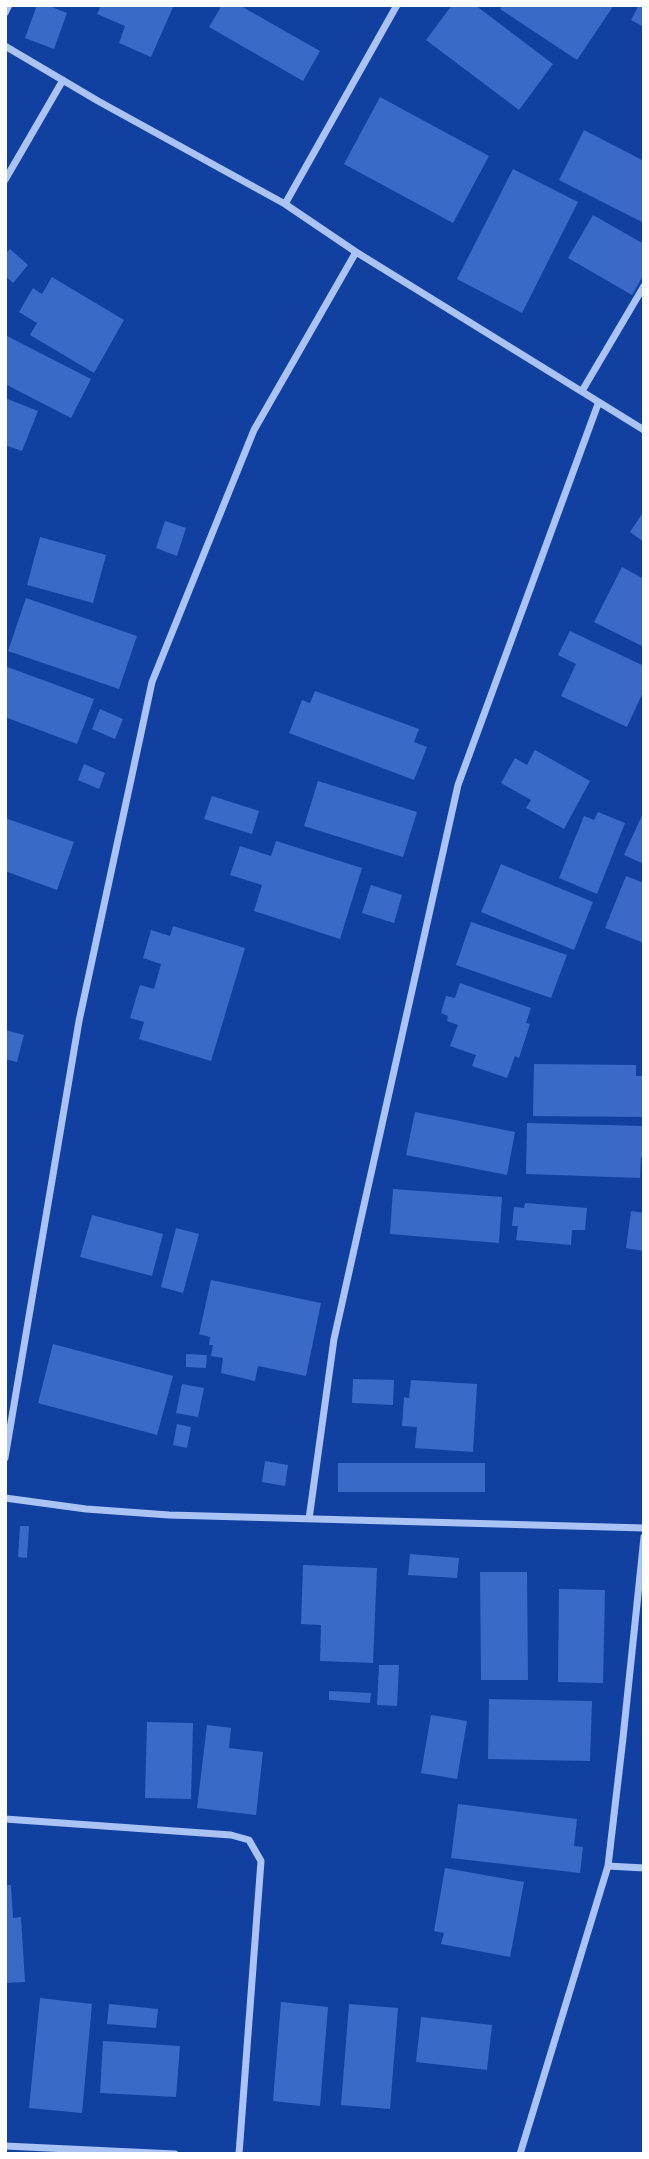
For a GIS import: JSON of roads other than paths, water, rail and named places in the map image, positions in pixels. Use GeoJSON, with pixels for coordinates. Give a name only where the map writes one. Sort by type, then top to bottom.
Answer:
{"type":"FeatureCollection","features":[{"type":"Feature","properties":{"kind":"street"},"geometry":{"type":"LineString","coordinates":[[5,13],[9,5]]}},
{"type":"Feature","properties":{"kind":"street"},"geometry":{"type":"LineString","coordinates":[[285,204],[397,5]]}},
{"type":"Feature","properties":{"kind":"street"},"geometry":{"type":"LineString","coordinates":[[5,46],[285,204],[356,252],[644,430]]}},
{"type":"Feature","properties":{"kind":"street"},"geometry":{"type":"LineString","coordinates":[[5,180],[63,80]]}},
{"type":"Feature","properties":{"kind":"street"},"geometry":{"type":"LineString","coordinates":[[5,1458],[79,1021],[152,682],[254,430],[356,252]]}},
{"type":"Feature","properties":{"kind":"street"},"geometry":{"type":"LineString","coordinates":[[582,391],[644,286]]}},
{"type":"Feature","properties":{"kind":"street"},"geometry":{"type":"LineString","coordinates":[[309,1519],[334,1339],[458,785],[598,404]]}},
{"type":"Feature","properties":{"kind":"street"},"geometry":{"type":"LineString","coordinates":[[5,1498],[169,1515],[644,1528]]}},
{"type":"Feature","properties":{"kind":"street"},"geometry":{"type":"LineString","coordinates":[[520,2154],[607,1866],[644,1537]]}},
{"type":"Feature","properties":{"kind":"street"},"geometry":{"type":"LineString","coordinates":[[5,1819],[231,1835],[249,1840],[261,1861],[239,2154]]}},
{"type":"Feature","properties":{"kind":"street"},"geometry":{"type":"LineString","coordinates":[[607,1866],[644,1868]]}},
{"type":"Feature","properties":{"kind":"street"},"geometry":{"type":"LineString","coordinates":[[5,2146],[175,2154]]}}]}
